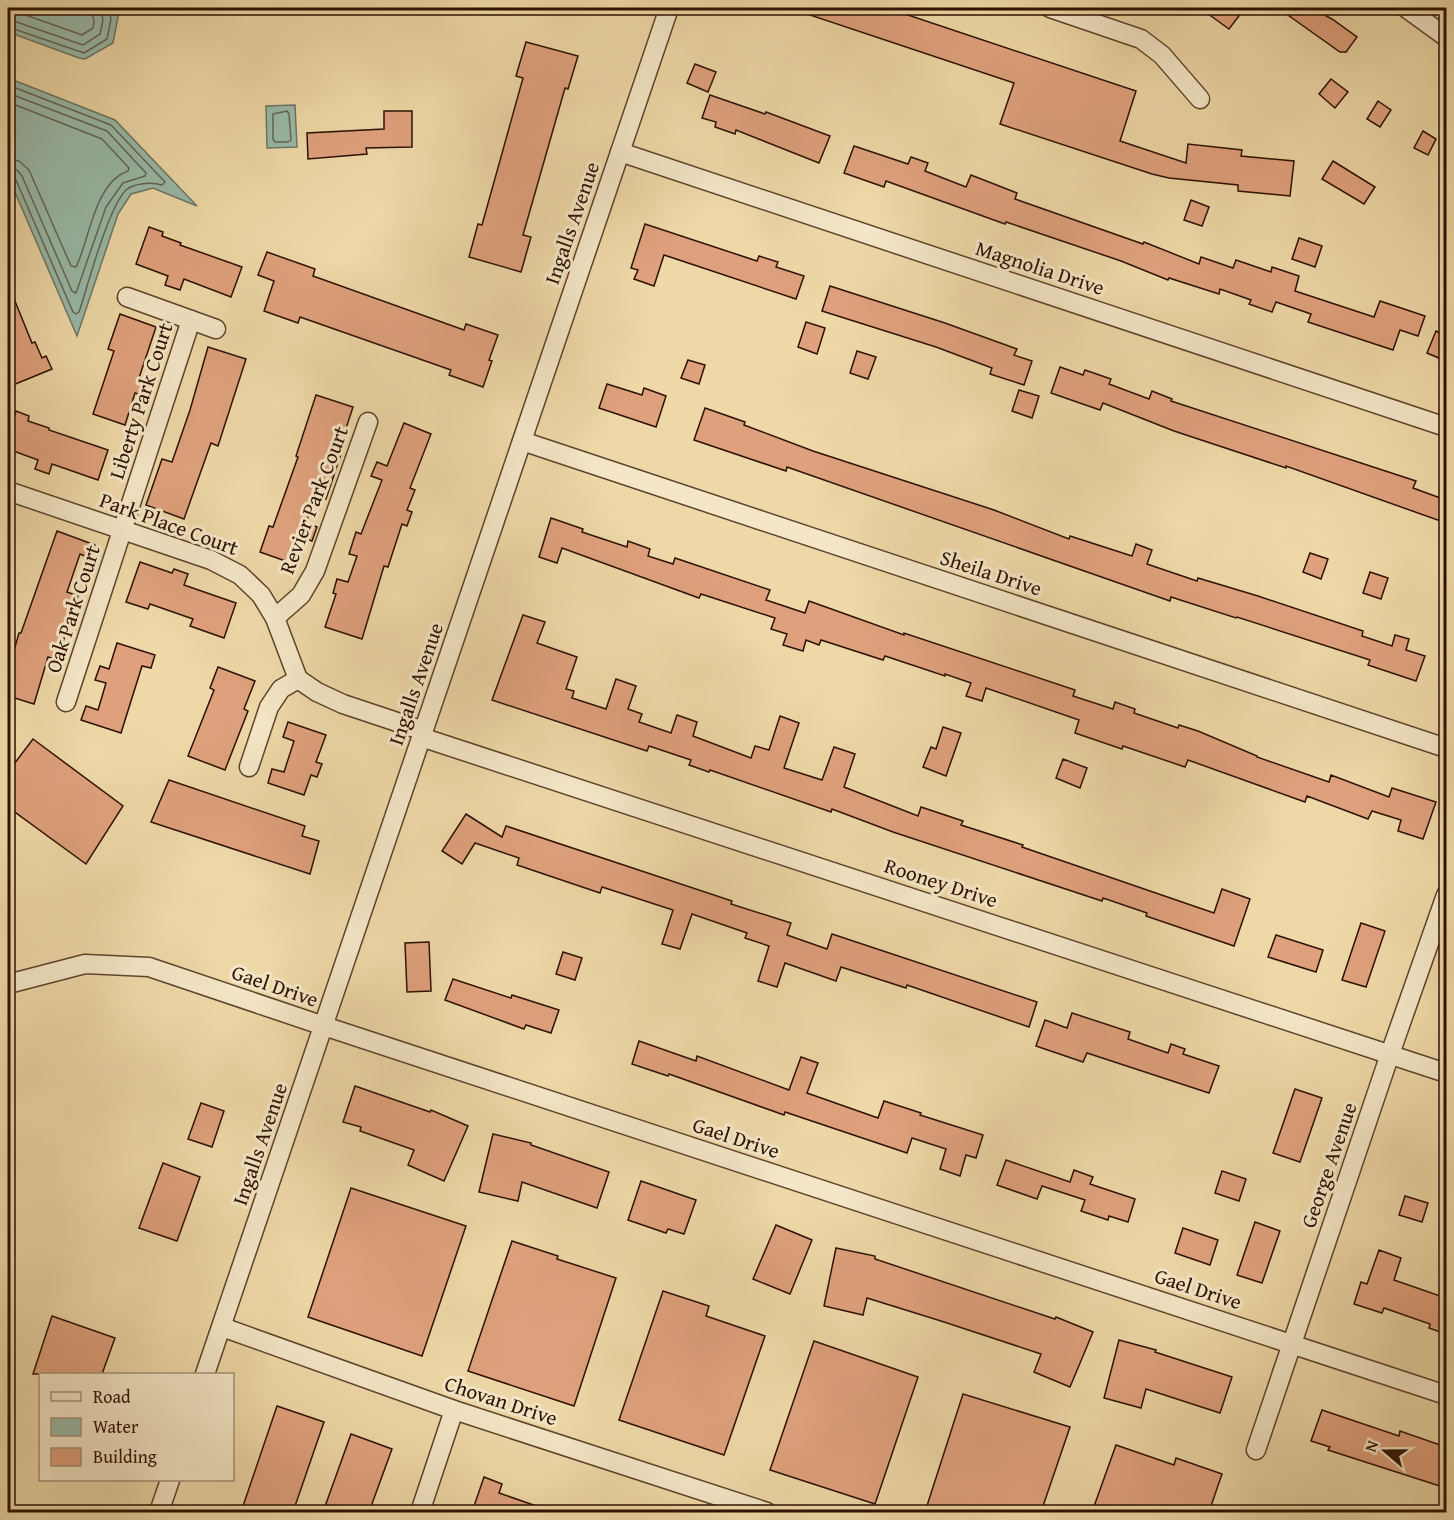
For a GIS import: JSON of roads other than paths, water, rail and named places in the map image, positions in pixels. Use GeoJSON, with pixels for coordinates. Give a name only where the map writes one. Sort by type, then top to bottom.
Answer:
{"type":"FeatureCollection","features":[{"type":"Feature","properties":{"kind":"street","name":"Ingalls Avenue"},"geometry":{"type":"LineString","coordinates":[[206,1373],[669,8]]}},
{"type":"Feature","properties":{"kind":"street"},"geometry":{"type":"LineString","coordinates":[[1050,8],[1141,39],[1162,55],[1200,99]]}},
{"type":"Feature","properties":{"kind":"street"},"geometry":{"type":"LineString","coordinates":[[1406,8],[1446,37]]}},
{"type":"Feature","properties":{"kind":"street","name":"Magnolia Drive"},"geometry":{"type":"LineString","coordinates":[[620,152],[1446,427]]}},
{"type":"Feature","properties":{"kind":"street","name":"Liberty Park Court"},"geometry":{"type":"LineString","coordinates":[[127,297],[216,329]]}},
{"type":"Feature","properties":{"kind":"street","name":"Liberty Park Court"},"geometry":{"type":"LineString","coordinates":[[122,530],[191,320]]}},
{"type":"Feature","properties":{"kind":"street","name":"Revier Park Court"},"geometry":{"type":"LineString","coordinates":[[275,618],[301,595],[315,571],[368,422]]}},
{"type":"Feature","properties":{"kind":"street","name":"Sheila Drive"},"geometry":{"type":"LineString","coordinates":[[522,441],[1446,748]]}},
{"type":"Feature","properties":{"kind":"street","name":"Park Place Court"},"geometry":{"type":"LineString","coordinates":[[8,491],[211,560],[240,575],[261,595],[275,618],[298,679]]}},
{"type":"Feature","properties":{"kind":"street","name":"Oak Park Court"},"geometry":{"type":"LineString","coordinates":[[66,702],[122,530]]}},
{"type":"Feature","properties":{"kind":"street"},"geometry":{"type":"LineString","coordinates":[[249,766],[269,707],[281,689],[298,679],[317,692],[343,704],[423,734]]}},
{"type":"Feature","properties":{"kind":"street","name":"Rooney Drive"},"geometry":{"type":"LineString","coordinates":[[423,734],[1446,1073]]}},
{"type":"Feature","properties":{"kind":"street","name":"George Avenue"},"geometry":{"type":"LineString","coordinates":[[1256,1450],[1446,895]]}},
{"type":"Feature","properties":{"kind":"street","name":"Gael Drive"},"geometry":{"type":"LineString","coordinates":[[8,984],[86,964],[149,967],[1446,1395]]}},
{"type":"Feature","properties":{"kind":"street","name":"Chovan Drive"},"geometry":{"type":"LineString","coordinates":[[222,1327],[454,1410],[767,1512]]}},
{"type":"Feature","properties":{"kind":"street"},"geometry":{"type":"LineString","coordinates":[[420,1512],[454,1410]]}},
{"type":"Feature","properties":{"kind":"street"},"geometry":{"type":"LineString","coordinates":[[159,1512],[169,1481]]}},
{"type":"Feature","properties":{"kind":"water"},"geometry":{"type":"Polygon","coordinates":[[[8,8],[112,8],[118,17],[113,43],[85,59],[79,58],[8,32],[8,8]]]}},
{"type":"Feature","properties":{"kind":"water"},"geometry":{"type":"Polygon","coordinates":[[[8,78],[115,120],[197,206],[153,188],[131,194],[118,214],[77,336],[8,176],[8,78]]]}},
{"type":"Feature","properties":{"kind":"water"},"geometry":{"type":"Polygon","coordinates":[[[295,105],[297,147],[267,148],[266,106],[295,105]]]}}]}
